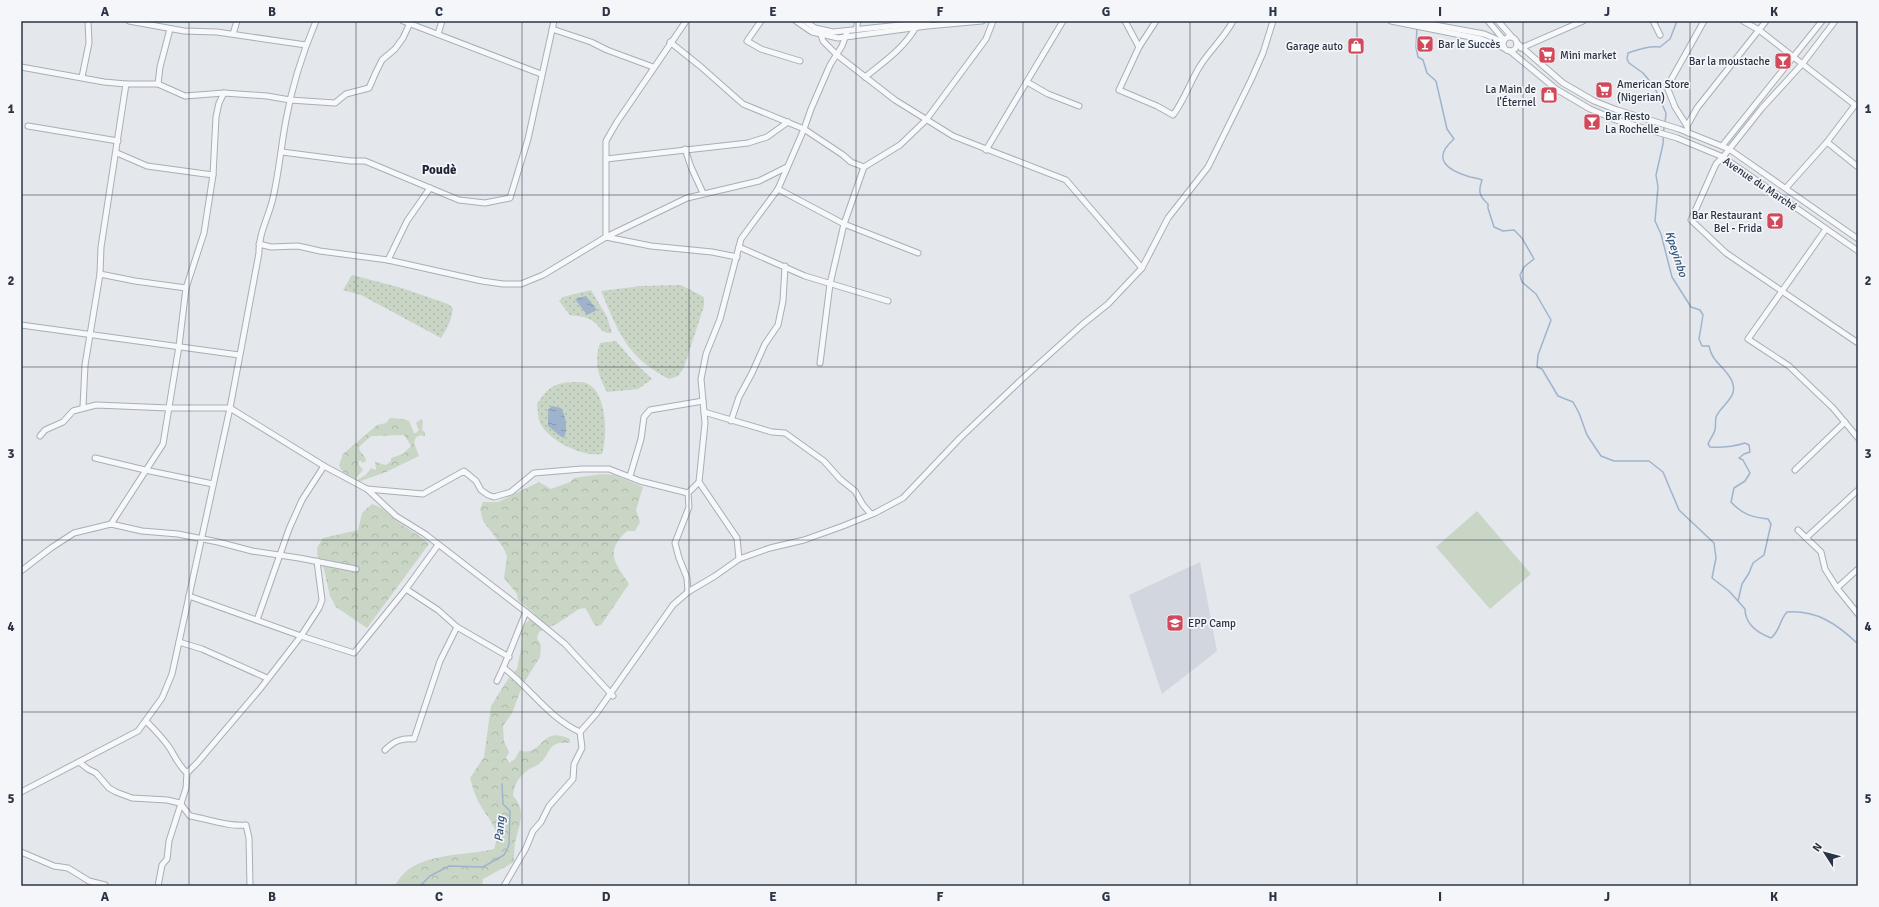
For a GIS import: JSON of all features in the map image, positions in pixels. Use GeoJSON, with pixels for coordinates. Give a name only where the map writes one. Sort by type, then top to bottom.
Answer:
{"type":"FeatureCollection","features":[{"type":"Feature","properties":{"kind":"street"},"geometry":{"type":"LineString","coordinates":[[82,77],[89,43],[88,21]]}},
{"type":"Feature","properties":{"kind":"street"},"geometry":{"type":"LineString","coordinates":[[129,21],[184,31],[233,34],[306,45]]}},
{"type":"Feature","properties":{"kind":"street"},"geometry":{"type":"LineString","coordinates":[[233,34],[237,21]]}},
{"type":"Feature","properties":{"kind":"street"},"geometry":{"type":"LineString","coordinates":[[21,792],[138,731],[162,698],[172,674],[230,408],[259,253],[259,244],[272,200],[282,152],[290,100],[306,45],[316,21]]}},
{"type":"Feature","properties":{"kind":"street"},"geometry":{"type":"LineString","coordinates":[[403,21],[541,74]]}},
{"type":"Feature","properties":{"kind":"street"},"geometry":{"type":"LineString","coordinates":[[438,34],[442,21]]}},
{"type":"Feature","properties":{"kind":"street"},"geometry":{"type":"LineString","coordinates":[[282,152],[351,161],[365,161],[459,200],[485,203],[510,198],[528,139],[541,74],[554,21]]}},
{"type":"Feature","properties":{"kind":"street"},"geometry":{"type":"LineString","coordinates":[[761,21],[746,41],[762,49],[800,62]]}},
{"type":"Feature","properties":{"kind":"street"},"geometry":{"type":"LineString","coordinates":[[796,21],[812,32],[830,37],[846,34],[982,21]]}},
{"type":"Feature","properties":{"kind":"street"},"geometry":{"type":"LineString","coordinates":[[805,21],[815,28],[846,34],[856,30],[938,21]]}},
{"type":"Feature","properties":{"kind":"street"},"geometry":{"type":"LineString","coordinates":[[856,30],[858,21]]}},
{"type":"Feature","properties":{"kind":"street"},"geometry":{"type":"LineString","coordinates":[[820,363],[830,284],[844,224],[864,167],[900,145],[926,120],[986,39],[993,21]]}},
{"type":"Feature","properties":{"kind":"street"},"geometry":{"type":"LineString","coordinates":[[986,150],[1063,21]]}},
{"type":"Feature","properties":{"kind":"street"},"geometry":{"type":"LineString","coordinates":[[1124,21],[1139,47]]}},
{"type":"Feature","properties":{"kind":"street"},"geometry":{"type":"LineString","coordinates":[[1156,21],[1139,47],[1120,90],[1157,106],[1173,115],[1179,107],[1200,66],[1227,32],[1233,21]]}},
{"type":"Feature","properties":{"kind":"street"},"geometry":{"type":"LineString","coordinates":[[504,886],[526,848],[533,831],[541,822],[548,806],[573,779],[574,764],[582,748],[580,732],[612,694],[673,605],[688,592],[715,576],[739,559],[770,548],[804,540],[871,514],[903,498],[960,438],[1083,324],[1108,304],[1142,268],[1168,218],[1208,167],[1251,80],[1263,53],[1273,21]]}},
{"type":"Feature","properties":{"kind":"street"},"geometry":{"type":"LineString","coordinates":[[1391,21],[1417,23],[1484,34],[1503,41]]}},
{"type":"Feature","properties":{"kind":"street"},"geometry":{"type":"LineString","coordinates":[[1488,21],[1503,41],[1504,48]]}},
{"type":"Feature","properties":{"kind":"street"},"geometry":{"type":"LineString","coordinates":[[1417,23],[1481,39],[1510,51],[1514,49],[1517,43],[1498,21]]}},
{"type":"Feature","properties":{"kind":"street"},"geometry":{"type":"LineString","coordinates":[[1521,48],[1583,21]]}},
{"type":"Feature","properties":{"kind":"street"},"geometry":{"type":"LineString","coordinates":[[1653,21],[1660,35]]}},
{"type":"Feature","properties":{"kind":"street"},"geometry":{"type":"LineString","coordinates":[[1688,133],[1687,126],[1675,107],[1668,87],[1704,21]]}},
{"type":"Feature","properties":{"kind":"street"},"geometry":{"type":"LineString","coordinates":[[1743,21],[1759,30],[1795,56],[1855,105],[1827,142],[1786,188]]}},
{"type":"Feature","properties":{"kind":"street"},"geometry":{"type":"LineString","coordinates":[[1687,126],[1697,108],[1766,21]]}},
{"type":"Feature","properties":{"kind":"street"},"geometry":{"type":"LineString","coordinates":[[1722,146],[1822,21]]}},
{"type":"Feature","properties":{"kind":"street"},"geometry":{"type":"LineString","coordinates":[[1835,21],[1803,63],[1729,149],[1723,158],[1716,164],[1691,220],[1726,253],[1780,292],[1858,343]]}},
{"type":"Feature","properties":{"kind":"street"},"geometry":{"type":"LineString","coordinates":[[606,238],[606,141],[684,22]]}},
{"type":"Feature","properties":{"kind":"street"},"geometry":{"type":"LineString","coordinates":[[21,67],[126,84],[158,84],[185,96],[224,93],[335,103],[346,94],[369,88],[382,60],[399,43],[410,23]]}},
{"type":"Feature","properties":{"kind":"street"},"geometry":{"type":"LineString","coordinates":[[865,77],[909,40],[916,27]]}},
{"type":"Feature","properties":{"kind":"street"},"geometry":{"type":"LineString","coordinates":[[158,84],[160,67],[170,29]]}},
{"type":"Feature","properties":{"kind":"street"},"geometry":{"type":"LineString","coordinates":[[552,29],[591,42],[606,50],[653,68]]}},
{"type":"Feature","properties":{"kind":"street"},"geometry":{"type":"LineString","coordinates":[[688,592],[687,578],[679,558],[676,543],[689,507],[688,493],[699,482],[705,423],[702,380],[706,354],[720,319],[742,239],[778,189],[804,129],[811,108],[827,73],[838,55],[846,34]]}},
{"type":"Feature","properties":{"kind":"street"},"geometry":{"type":"LineString","coordinates":[[821,35],[823,41],[838,55],[895,100],[953,136],[1066,180],[1142,268]]}},
{"type":"Feature","properties":{"kind":"street"},"geometry":{"type":"LineString","coordinates":[[1503,41],[1507,37],[1512,37]]}},
{"type":"Feature","properties":{"kind":"street"},"geometry":{"type":"LineString","coordinates":[[670,42],[743,104],[804,129],[851,162],[864,167]]}},
{"type":"Feature","properties":{"kind":"street","name":"Avenue du Marché"},"geometry":{"type":"LineString","coordinates":[[1517,43],[1563,83],[1594,101],[1616,110],[1679,129],[1729,149],[1858,239]]}},
{"type":"Feature","properties":{"kind":"street","name":"Avenue du Marché"},"geometry":{"type":"LineString","coordinates":[[1510,51],[1556,89],[1590,109],[1616,120],[1677,138],[1723,158],[1858,250]]}},
{"type":"Feature","properties":{"kind":"street"},"geometry":{"type":"LineString","coordinates":[[1027,82],[1048,94],[1079,106]]}},
{"type":"Feature","properties":{"kind":"street"},"geometry":{"type":"LineString","coordinates":[[83,407],[86,365],[100,274],[101,247],[126,84]]}},
{"type":"Feature","properties":{"kind":"street"},"geometry":{"type":"LineString","coordinates":[[111,524],[163,444],[179,346],[186,288],[204,233],[213,175],[216,117],[219,103],[224,93]]}},
{"type":"Feature","properties":{"kind":"street"},"geometry":{"type":"LineString","coordinates":[[606,158],[748,143],[766,137],[788,122]]}},
{"type":"Feature","properties":{"kind":"street"},"geometry":{"type":"LineString","coordinates":[[28,126],[118,141]]}},
{"type":"Feature","properties":{"kind":"street"},"geometry":{"type":"LineString","coordinates":[[1827,142],[1858,167]]}},
{"type":"Feature","properties":{"kind":"street"},"geometry":{"type":"LineString","coordinates":[[685,150],[703,193]]}},
{"type":"Feature","properties":{"kind":"street"},"geometry":{"type":"LineString","coordinates":[[116,153],[147,166],[213,175]]}},
{"type":"Feature","properties":{"kind":"street"},"geometry":{"type":"LineString","coordinates":[[259,244],[271,247],[298,246],[320,251],[388,260],[482,281],[503,284],[521,284],[543,275],[606,238],[663,208],[703,193],[759,181],[788,167]]}},
{"type":"Feature","properties":{"kind":"street"},"geometry":{"type":"LineString","coordinates":[[388,260],[407,221],[430,188]]}},
{"type":"Feature","properties":{"kind":"street"},"geometry":{"type":"LineString","coordinates":[[778,189],[844,224],[918,253]]}},
{"type":"Feature","properties":{"kind":"street"},"geometry":{"type":"LineString","coordinates":[[1826,229],[1748,339],[1789,366],[1845,422],[1858,438]]}},
{"type":"Feature","properties":{"kind":"street"},"geometry":{"type":"LineString","coordinates":[[606,238],[651,246],[737,256]]}},
{"type":"Feature","properties":{"kind":"street"},"geometry":{"type":"LineString","coordinates":[[739,247],[805,276],[888,300]]}},
{"type":"Feature","properties":{"kind":"street"},"geometry":{"type":"LineString","coordinates":[[731,421],[739,397],[765,344],[778,325],[783,301],[785,266]]}},
{"type":"Feature","properties":{"kind":"street"},"geometry":{"type":"LineString","coordinates":[[100,274],[135,281],[186,288]]}},
{"type":"Feature","properties":{"kind":"street"},"geometry":{"type":"LineString","coordinates":[[21,325],[239,355]]}},
{"type":"Feature","properties":{"kind":"street"},"geometry":{"type":"LineString","coordinates":[[630,476],[641,439],[644,417],[650,410],[665,406],[703,401]]}},
{"type":"Feature","properties":{"kind":"street"},"geometry":{"type":"LineString","coordinates":[[40,436],[45,430],[63,422],[73,411],[83,407],[96,405],[169,408],[230,408],[324,466],[366,489],[396,516],[425,534],[526,612],[564,644],[612,694]]}},
{"type":"Feature","properties":{"kind":"street"},"geometry":{"type":"LineString","coordinates":[[704,412],[772,432],[785,433],[824,461],[855,491],[863,505],[871,514]]}},
{"type":"Feature","properties":{"kind":"street"},"geometry":{"type":"LineString","coordinates":[[1794,470],[1845,422]]}},
{"type":"Feature","properties":{"kind":"street"},"geometry":{"type":"LineString","coordinates":[[95,458],[213,484]]}},
{"type":"Feature","properties":{"kind":"street"},"geometry":{"type":"LineString","coordinates":[[257,620],[289,529],[302,500],[324,466]]}},
{"type":"Feature","properties":{"kind":"street"},"geometry":{"type":"LineString","coordinates":[[366,489],[423,494],[464,471],[476,481],[481,490],[494,497],[511,492],[534,473],[610,469],[640,481],[688,493]]}},
{"type":"Feature","properties":{"kind":"street"},"geometry":{"type":"LineString","coordinates":[[699,482],[736,538],[739,559]]}},
{"type":"Feature","properties":{"kind":"street"},"geometry":{"type":"LineString","coordinates":[[1806,538],[1858,490]]}},
{"type":"Feature","properties":{"kind":"street"},"geometry":{"type":"LineString","coordinates":[[21,571],[51,548],[74,533],[111,524],[142,531],[178,534],[252,551],[317,561],[356,569]]}},
{"type":"Feature","properties":{"kind":"street"},"geometry":{"type":"LineString","coordinates":[[1798,530],[1821,552],[1825,569],[1837,588],[1858,614]]}},
{"type":"Feature","properties":{"kind":"street"},"geometry":{"type":"LineString","coordinates":[[190,596],[301,636],[354,653],[406,589],[438,545]]}},
{"type":"Feature","properties":{"kind":"street"},"geometry":{"type":"LineString","coordinates":[[158,886],[162,865],[167,859],[169,841],[186,788],[187,773],[237,717],[301,636],[322,600],[317,561]]}},
{"type":"Feature","properties":{"kind":"street"},"geometry":{"type":"LineString","coordinates":[[1837,588],[1858,569]]}},
{"type":"Feature","properties":{"kind":"street"},"geometry":{"type":"LineString","coordinates":[[406,589],[438,610],[457,627],[509,657]]}},
{"type":"Feature","properties":{"kind":"street"},"geometry":{"type":"LineString","coordinates":[[497,681],[509,657],[515,636],[526,612]]}},
{"type":"Feature","properties":{"kind":"street"},"geometry":{"type":"LineString","coordinates":[[385,750],[392,743],[402,738],[414,739],[440,661],[457,627]]}},
{"type":"Feature","properties":{"kind":"street"},"geometry":{"type":"LineString","coordinates":[[179,642],[202,649],[267,678]]}},
{"type":"Feature","properties":{"kind":"street"},"geometry":{"type":"LineString","coordinates":[[504,668],[518,679],[548,710],[571,728],[580,732]]}},
{"type":"Feature","properties":{"kind":"street"},"geometry":{"type":"LineString","coordinates":[[146,721],[158,733],[168,746],[179,766],[187,773]]}},
{"type":"Feature","properties":{"kind":"street"},"geometry":{"type":"LineString","coordinates":[[80,762],[88,769],[96,772],[109,788],[116,792],[132,798],[167,800],[180,803],[190,816],[211,819],[235,826],[246,825],[249,838],[250,886]]}},
{"type":"Feature","properties":{"kind":"street"},"geometry":{"type":"LineString","coordinates":[[21,852],[54,866],[68,868],[89,881],[105,885]]}},
{"type":"Feature","properties":{"kind":"shaded area","name":"EPP Camp"},"geometry":{"type":"Polygon","coordinates":[[[1200,562],[1217,651],[1162,694],[1129,595],[1200,562]]]}},
{"type":"Feature","properties":{"kind":"green space"},"geometry":{"type":"Polygon","coordinates":[[[352,275],[402,288],[448,304],[453,308],[452,316],[441,338],[361,295],[343,290],[352,275]]]}},
{"type":"Feature","properties":{"kind":"green space"},"geometry":{"type":"Polygon","coordinates":[[[681,285],[704,297],[704,306],[684,367],[678,376],[669,379],[643,362],[626,342],[613,319],[601,291],[641,286],[681,285]]]}},
{"type":"Feature","properties":{"kind":"green space"},"geometry":{"type":"Polygon","coordinates":[[[591,290],[607,317],[612,333],[603,331],[591,320],[570,315],[559,301],[563,297],[591,290]]]}},
{"type":"Feature","properties":{"kind":"green space"},"geometry":{"type":"Polygon","coordinates":[[[616,341],[635,363],[652,379],[638,389],[607,392],[604,386],[599,374],[597,362],[598,350],[600,343],[616,341]]]}},
{"type":"Feature","properties":{"kind":"green space"},"geometry":{"type":"Polygon","coordinates":[[[583,382],[588,384],[599,396],[605,427],[604,447],[602,454],[585,453],[558,442],[544,430],[540,423],[537,404],[544,394],[556,385],[583,382]]]}},
{"type":"Feature","properties":{"kind":"green space"},"geometry":{"type":"Polygon","coordinates":[[[390,418],[409,421],[414,433],[419,430],[416,423],[421,419],[423,421],[422,430],[425,432],[425,436],[421,435],[416,437],[414,443],[419,456],[386,472],[358,482],[357,480],[367,474],[371,468],[376,470],[375,462],[386,465],[391,461],[391,458],[403,454],[411,446],[404,435],[371,436],[359,447],[366,459],[366,461],[362,463],[360,460],[358,464],[363,470],[355,479],[342,470],[339,465],[343,454],[377,425],[386,423],[390,418]]]}},
{"type":"Feature","properties":{"kind":"green space"},"geometry":{"type":"Polygon","coordinates":[[[602,474],[614,475],[643,487],[636,510],[640,522],[635,531],[627,531],[620,538],[614,551],[616,564],[629,584],[601,625],[596,626],[585,608],[579,609],[558,623],[539,632],[537,638],[541,645],[540,657],[523,684],[512,713],[503,726],[504,741],[509,752],[506,758],[509,763],[515,759],[520,750],[533,750],[547,738],[553,736],[560,736],[570,739],[570,743],[558,743],[554,745],[540,763],[519,778],[514,788],[513,796],[520,807],[521,818],[515,843],[514,862],[483,879],[482,886],[395,886],[403,875],[413,867],[425,861],[439,857],[494,849],[496,843],[496,832],[492,822],[478,801],[470,778],[484,757],[491,706],[508,679],[517,669],[521,649],[522,627],[535,614],[518,600],[517,594],[504,578],[507,556],[503,547],[483,521],[480,509],[483,502],[498,502],[539,482],[551,489],[570,482],[574,478],[602,474]]]}},
{"type":"Feature","properties":{"kind":"green space"},"geometry":{"type":"Polygon","coordinates":[[[372,504],[384,510],[429,544],[367,628],[336,607],[330,596],[324,569],[318,558],[317,548],[323,538],[358,530],[362,513],[372,504]]]}},
{"type":"Feature","properties":{"kind":"green space"},"geometry":{"type":"Polygon","coordinates":[[[1477,511],[1531,574],[1490,609],[1436,547],[1477,511]]]}},
{"type":"Feature","properties":{"kind":"water"},"geometry":{"type":"Polygon","coordinates":[[[586,296],[597,310],[587,315],[575,299],[586,296]]]}},
{"type":"Feature","properties":{"kind":"water"},"geometry":{"type":"Polygon","coordinates":[[[552,406],[561,408],[564,415],[566,426],[564,438],[548,426],[548,410],[552,406]]]}},
{"type":"Feature","properties":{"kind":"waterway"},"geometry":{"type":"LineString","coordinates":[[1665,123],[1666,113],[1654,86],[1643,73],[1629,63],[1627,59],[1628,53],[1648,47],[1660,47],[1670,39],[1677,21]]}},
{"type":"Feature","properties":{"kind":"waterway"},"geometry":{"type":"LineString","coordinates":[[1417,27],[1416,47],[1418,57],[1423,60],[1427,73],[1436,81],[1447,129],[1454,139],[1447,146],[1444,152],[1443,158],[1445,163],[1455,171],[1482,180],[1480,193],[1488,204],[1494,227],[1503,231],[1514,230],[1522,238],[1534,259],[1524,267],[1520,275],[1522,282],[1536,294],[1551,320],[1538,355],[1537,367],[1542,369],[1558,396],[1573,402],[1579,413],[1587,435],[1601,456],[1614,461],[1649,461],[1663,472],[1679,510],[1714,543],[1716,558],[1712,578],[1729,591],[1738,601]]}},
{"type":"Feature","properties":{"kind":"waterway","name":"Kpeyinbo"},"geometry":{"type":"LineString","coordinates":[[1664,127],[1663,144],[1656,175],[1658,187],[1655,221],[1661,234],[1672,277],[1691,307],[1700,310],[1703,315],[1699,339],[1702,346],[1709,346],[1712,355],[1729,376],[1733,383],[1734,389],[1730,399],[1716,417],[1715,430],[1708,444],[1710,447],[1728,447],[1745,443],[1749,445],[1750,452],[1739,458],[1743,460],[1750,473],[1745,481],[1734,488],[1731,502],[1744,513],[1768,519],[1771,524],[1764,555],[1753,563],[1742,584],[1738,601],[1745,609],[1747,620],[1753,628],[1761,634],[1771,638],[1787,612],[1798,612],[1808,613],[1826,620],[1842,630],[1858,644]]}},
{"type":"Feature","properties":{"kind":"waterway","name":"Pang"},"geometry":{"type":"LineString","coordinates":[[420,886],[430,876],[449,866],[483,867],[504,855],[509,845],[510,811],[503,804],[502,784]]}},
{"type":"Feature","properties":{"kind":"place","name":"Bar le Succès"},"geometry":{"type":"Point","coordinates":[1425,44]}},
{"type":"Feature","properties":{"kind":"place","name":"Garage auto"},"geometry":{"type":"Point","coordinates":[1356,46]}},
{"type":"Feature","properties":{"kind":"place","name":"Mini market"},"geometry":{"type":"Point","coordinates":[1547,55]}},
{"type":"Feature","properties":{"kind":"place","name":"Bar la moustache"},"geometry":{"type":"Point","coordinates":[1783,61]}},
{"type":"Feature","properties":{"kind":"place","name":"American Store (Nigerian)"},"geometry":{"type":"Point","coordinates":[1604,90]}},
{"type":"Feature","properties":{"kind":"place","name":"La Main de l'Éternel"},"geometry":{"type":"Point","coordinates":[1549,95]}},
{"type":"Feature","properties":{"kind":"place","name":"Bar Resto La Rochelle"},"geometry":{"type":"Point","coordinates":[1592,122]}},
{"type":"Feature","properties":{"kind":"place","name":"Bar Restaurant Bel - Frida"},"geometry":{"type":"Point","coordinates":[1775,221]}},
{"type":"Feature","properties":{"kind":"place","name":"EPP Camp"},"geometry":{"type":"Point","coordinates":[1175,623]}},
{"type":"Feature","properties":{"kind":"district","name":"Poudè"},"geometry":{"type":"Point","coordinates":[439,170]}}]}
